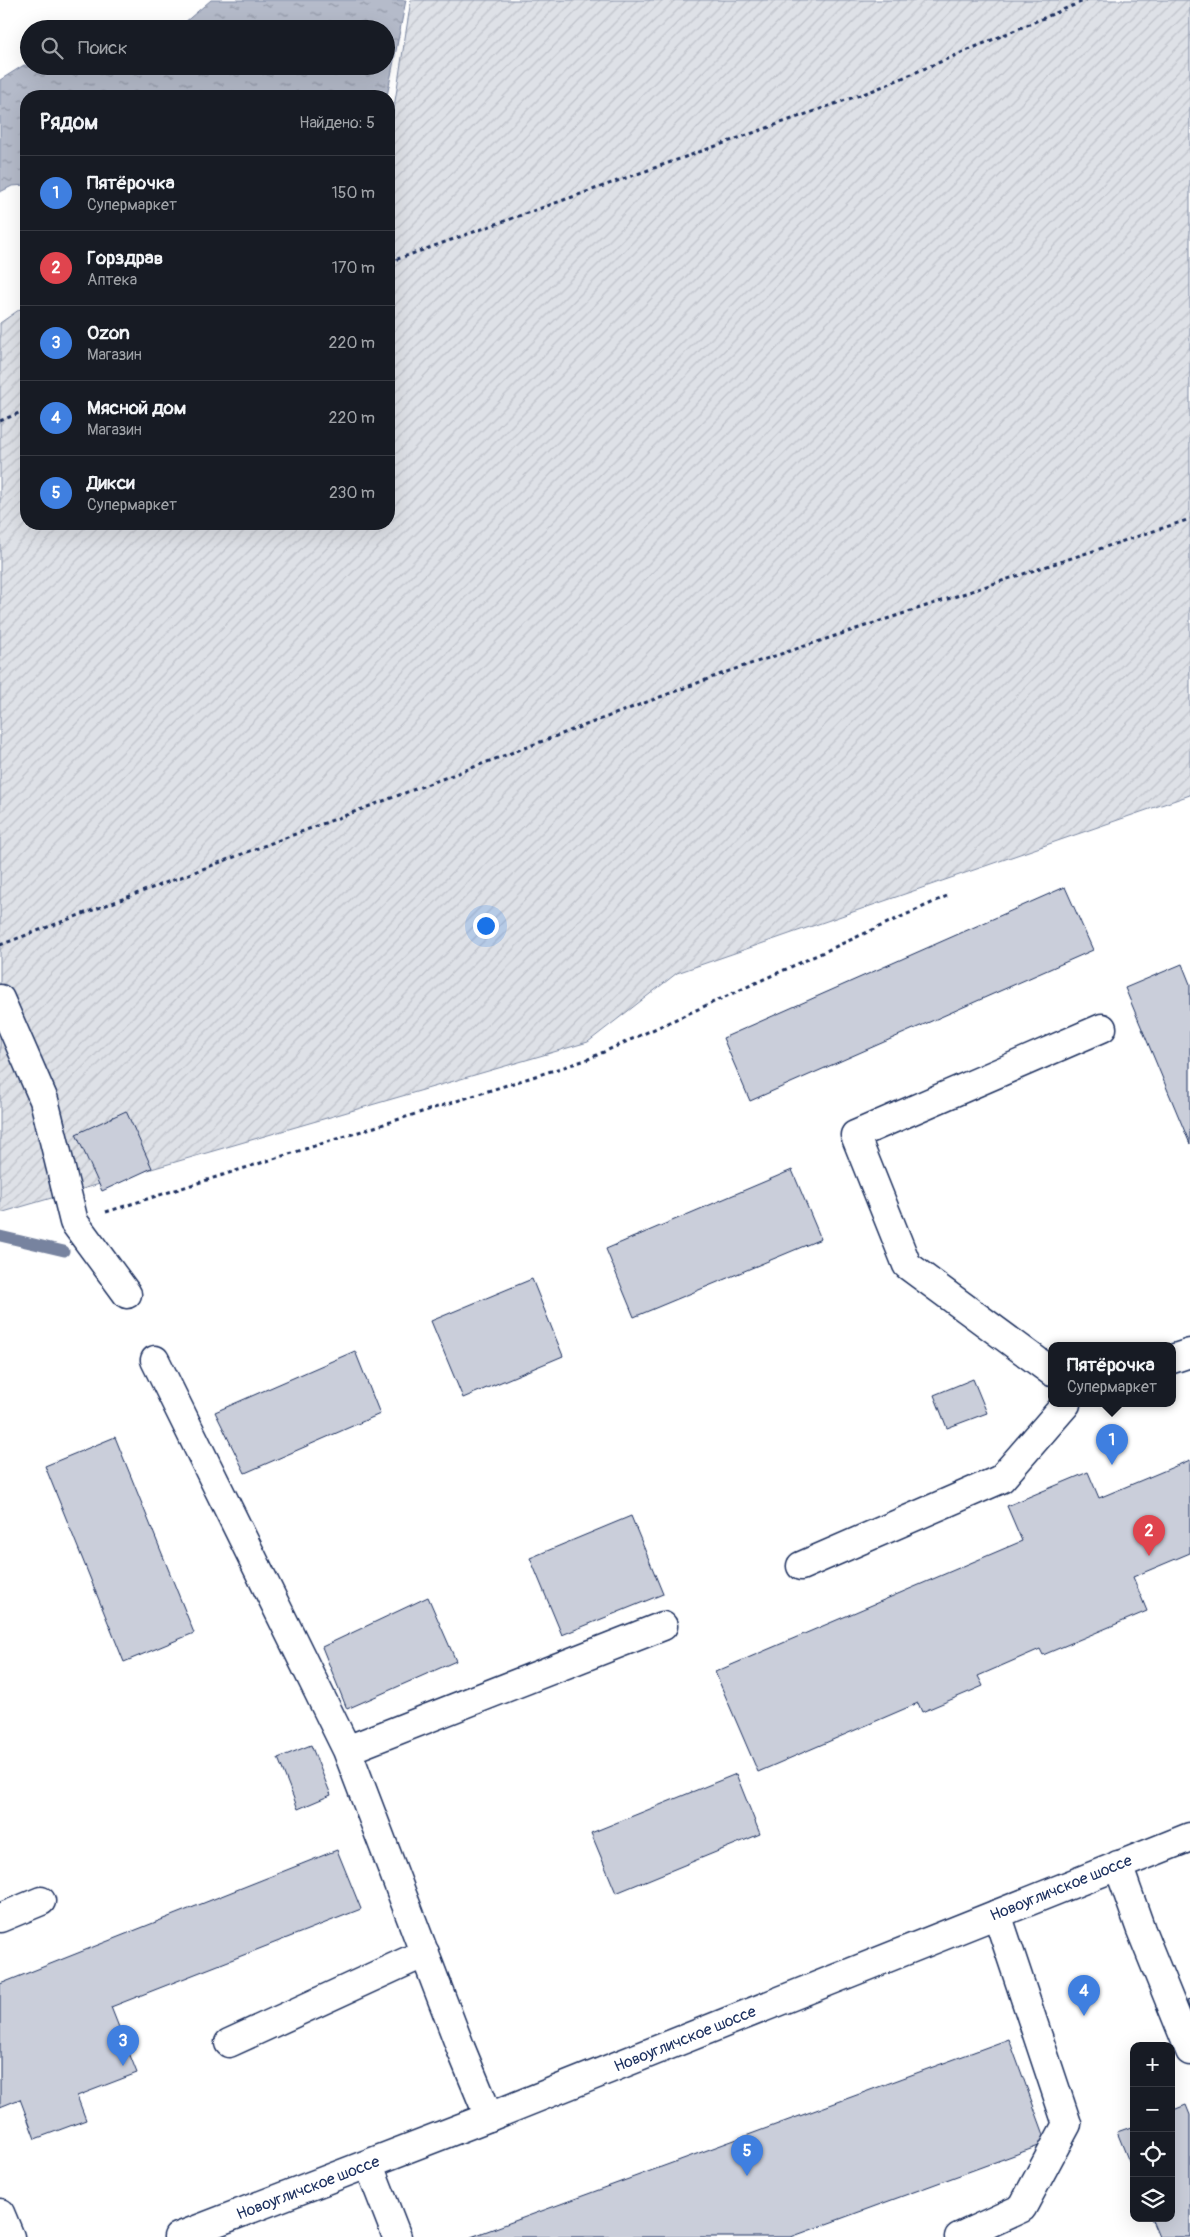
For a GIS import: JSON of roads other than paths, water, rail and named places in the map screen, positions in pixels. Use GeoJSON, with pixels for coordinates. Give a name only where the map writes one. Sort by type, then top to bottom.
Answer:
{"type":"FeatureCollection","features":[{"type":"Feature","properties":{"kind":"main road"},"geometry":{"type":"LineString","coordinates":[[0,999],[44,1100],[74,1222],[127,1294]]}},
{"type":"Feature","properties":{"kind":"main road"},"geometry":{"type":"LineString","coordinates":[[1048,1369],[907,1265],[855,1136],[1102,1028]]}},
{"type":"Feature","properties":{"kind":"main road"},"geometry":{"type":"LineString","coordinates":[[1176,1358],[1190,1353]]}},
{"type":"Feature","properties":{"kind":"main road"},"geometry":{"type":"LineString","coordinates":[[155,1360],[347,1750],[460,2049],[490,2117]]}},
{"type":"Feature","properties":{"kind":"main road"},"geometry":{"type":"LineString","coordinates":[[801,1566],[1000,1479],[1063,1407]]}},
{"type":"Feature","properties":{"kind":"main road"},"geometry":{"type":"LineString","coordinates":[[347,1750],[663,1626]]}},
{"type":"Feature","properties":{"kind":"main road","name":"Новоугличское шоссе"},"geometry":{"type":"LineString","coordinates":[[178,2237],[370,2165],[1190,1837]]}},
{"type":"Feature","properties":{"kind":"main road"},"geometry":{"type":"LineString","coordinates":[[1118,1865],[1141,1930],[1190,2051]]}},
{"type":"Feature","properties":{"kind":"main road"},"geometry":{"type":"LineString","coordinates":[[0,1918],[41,1901]]}},
{"type":"Feature","properties":{"kind":"main road"},"geometry":{"type":"LineString","coordinates":[[959,2237],[1022,2208],[1067,2124],[997,1914]]}},
{"type":"Feature","properties":{"kind":"main road"},"geometry":{"type":"LineString","coordinates":[[229,2043],[425,1953]]}},
{"type":"Feature","properties":{"kind":"main road"},"geometry":{"type":"LineString","coordinates":[[370,2165],[397,2237]]}},
{"type":"Feature","properties":{"kind":"main road"},"geometry":{"type":"LineString","coordinates":[[0,2213],[10,2237]]}},
{"type":"Feature","properties":{"kind":"water"},"geometry":{"type":"Polygon","coordinates":[[[211,0],[406,0],[395,56],[395,20],[188,20],[211,0]]]}},
{"type":"Feature","properties":{"kind":"water"},"geometry":{"type":"Polygon","coordinates":[[[20,68],[20,75],[391,75],[388,90],[20,90],[20,185],[12,186],[0,192],[0,80],[20,68]]]}},
{"type":"Feature","properties":{"kind":"waterway"},"geometry":{"type":"LineString","coordinates":[[0,1236],[64,1251]]}},
{"type":"Feature","properties":{"kind":"place","name":"Пятёрочка"},"geometry":{"type":"Point","coordinates":[1112,1465]}},
{"type":"Feature","properties":{"kind":"place","name":"Горздрав"},"geometry":{"type":"Point","coordinates":[1149,1556]}},
{"type":"Feature","properties":{"kind":"place","name":"Мясной дом"},"geometry":{"type":"Point","coordinates":[1084,2016]}},
{"type":"Feature","properties":{"kind":"place","name":"Ozon"},"geometry":{"type":"Point","coordinates":[123,2066]}},
{"type":"Feature","properties":{"kind":"place","name":"Дикси"},"geometry":{"type":"Point","coordinates":[747,2176]}}]}
